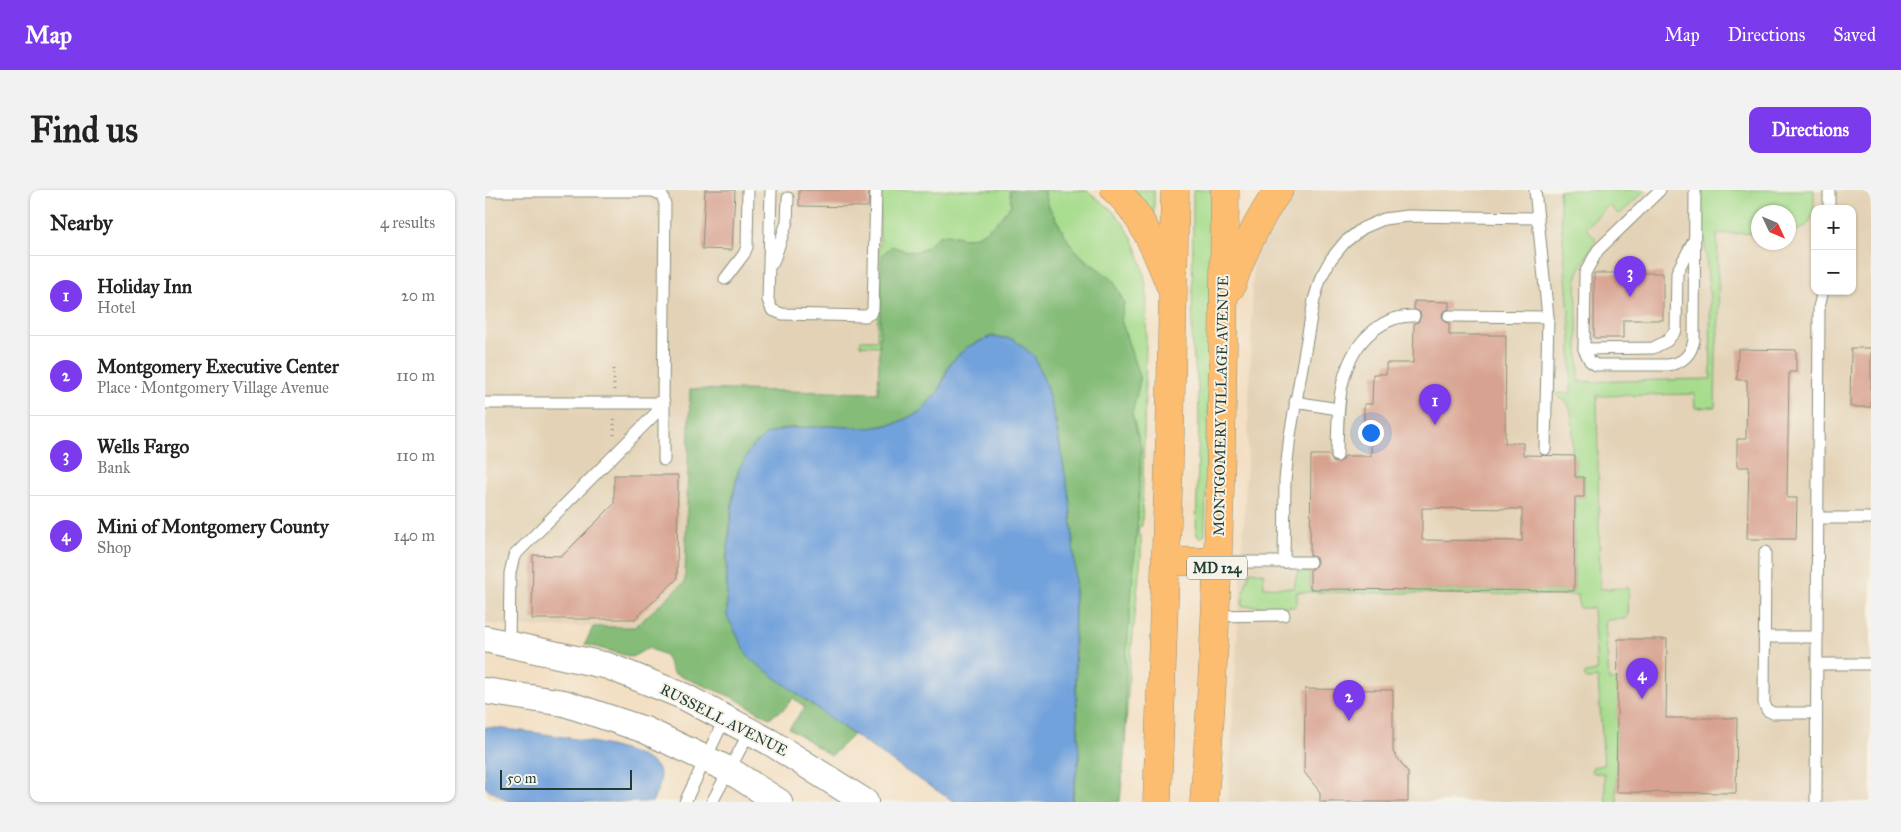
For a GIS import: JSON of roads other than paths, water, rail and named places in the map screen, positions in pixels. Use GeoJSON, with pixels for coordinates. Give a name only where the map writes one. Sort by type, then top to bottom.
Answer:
{"type":"FeatureCollection","features":[{"type":"Feature","properties":{"kind":"main road"},"geometry":{"type":"LineString","coordinates":[[1115,190],[1136,214],[1174,294]]}},
{"type":"Feature","properties":{"kind":"main road","name":"MD 124"},"geometry":{"type":"LineString","coordinates":[[1157,801],[1174,294],[1175,190]]}},
{"type":"Feature","properties":{"kind":"main road","name":"MONTGOMERY VILLAGE AVENUE"},"geometry":{"type":"LineString","coordinates":[[1206,797],[1223,400],[1225,190]]}},
{"type":"Feature","properties":{"kind":"main road"},"geometry":{"type":"LineString","coordinates":[[1224,309],[1237,269],[1254,228],[1264,210],[1279,190]]}},
{"type":"Feature","properties":{"kind":"main road"},"geometry":{"type":"LineString","coordinates":[[1166,561],[1217,562]]}},
{"type":"Feature","properties":{"kind":"street","name":"RUSSELL AVENUE"},"geometry":{"type":"LineString","coordinates":[[497,641],[608,666],[683,696],[770,742],[865,802]]}},
{"type":"Feature","properties":{"kind":"street"},"geometry":{"type":"LineString","coordinates":[[485,691],[564,703],[645,730],[718,764],[779,802]]}},
{"type":"Feature","properties":{"kind":"lane"},"geometry":{"type":"LineString","coordinates":[[725,279],[746,250],[749,190]]}},
{"type":"Feature","properties":{"kind":"lane"},"geometry":{"type":"LineString","coordinates":[[771,190],[768,300],[772,310],[776,313],[867,316],[871,314],[873,309],[876,190]]}},
{"type":"Feature","properties":{"kind":"lane"},"geometry":{"type":"LineString","coordinates":[[1535,190],[1548,317],[1545,449]]}},
{"type":"Feature","properties":{"kind":"lane"},"geometry":{"type":"LineString","coordinates":[[1660,190],[1598,250],[1586,270],[1585,349],[1590,361],[1599,366],[1668,365],[1678,363],[1687,357],[1692,349],[1694,340],[1695,190]]}},
{"type":"Feature","properties":{"kind":"lane"},"geometry":{"type":"LineString","coordinates":[[1829,190],[1829,205]]}},
{"type":"Feature","properties":{"kind":"lane"},"geometry":{"type":"LineString","coordinates":[[485,191],[653,191],[662,195],[665,204],[664,460]]}},
{"type":"Feature","properties":{"kind":"lane"},"geometry":{"type":"LineString","coordinates":[[769,276],[787,222],[788,198]]}},
{"type":"Feature","properties":{"kind":"lane"},"geometry":{"type":"LineString","coordinates":[[1284,562],[1287,457],[1295,402],[1314,300],[1321,277],[1331,259],[1345,242],[1363,228],[1384,219],[1407,216],[1537,218]]}},
{"type":"Feature","properties":{"kind":"lane"},"geometry":{"type":"LineString","coordinates":[[1585,349],[1653,348],[1667,341],[1675,330],[1677,272],[1695,238]]}},
{"type":"Feature","properties":{"kind":"lane"},"geometry":{"type":"LineString","coordinates":[[1816,802],[1819,307],[1822,295]]}},
{"type":"Feature","properties":{"kind":"lane"},"geometry":{"type":"LineString","coordinates":[[1337,456],[1338,410],[1344,375],[1355,352],[1362,342],[1381,325],[1403,316],[1414,316]]}},
{"type":"Feature","properties":{"kind":"lane"},"geometry":{"type":"LineString","coordinates":[[1449,316],[1548,317]]}},
{"type":"Feature","properties":{"kind":"lane"},"geometry":{"type":"LineString","coordinates":[[485,403],[664,400]]}},
{"type":"Feature","properties":{"kind":"lane"},"geometry":{"type":"LineString","coordinates":[[497,641],[511,561],[514,556],[659,410],[664,400]]}},
{"type":"Feature","properties":{"kind":"lane"},"geometry":{"type":"LineString","coordinates":[[1295,402],[1338,410]]}},
{"type":"Feature","properties":{"kind":"lane"},"geometry":{"type":"LineString","coordinates":[[1818,518],[1871,518]]}},
{"type":"Feature","properties":{"kind":"lane"},"geometry":{"type":"LineString","coordinates":[[1765,552],[1763,703],[1767,710],[1773,713],[1816,713]]}},
{"type":"Feature","properties":{"kind":"lane"},"geometry":{"type":"LineString","coordinates":[[1217,562],[1310,562]]}},
{"type":"Feature","properties":{"kind":"lane"},"geometry":{"type":"LineString","coordinates":[[1215,616],[1284,615]]}},
{"type":"Feature","properties":{"kind":"lane"},"geometry":{"type":"LineString","coordinates":[[1764,637],[1817,637]]}},
{"type":"Feature","properties":{"kind":"lane"},"geometry":{"type":"LineString","coordinates":[[1817,664],[1871,664]]}},
{"type":"Feature","properties":{"kind":"lane"},"geometry":{"type":"LineString","coordinates":[[712,802],[725,718]]}},
{"type":"Feature","properties":{"kind":"lane"},"geometry":{"type":"LineString","coordinates":[[685,802],[750,731]]}},
{"type":"Feature","properties":{"kind":"water"},"geometry":{"type":"Polygon","coordinates":[[[991,337],[1013,339],[1034,356],[1046,385],[1055,421],[1070,501],[1075,571],[1074,648],[1079,758],[1071,802],[955,802],[831,719],[749,658],[727,616],[727,560],[734,493],[739,469],[751,448],[767,434],[785,429],[829,426],[870,428],[895,424],[920,412],[939,391],[950,364],[967,347],[991,337]]]}},
{"type":"Feature","properties":{"kind":"water"},"geometry":{"type":"Polygon","coordinates":[[[485,727],[578,739],[629,752],[648,760],[658,769],[660,782],[658,790],[652,802],[509,802],[485,787],[485,727]]]}},
{"type":"Feature","properties":{"kind":"place","name":"Wells Fargo"},"geometry":{"type":"Point","coordinates":[1630,297]}},
{"type":"Feature","properties":{"kind":"place","name":"Holiday Inn"},"geometry":{"type":"Point","coordinates":[1435,425]}},
{"type":"Feature","properties":{"kind":"place","name":"Mini of Montgomery County"},"geometry":{"type":"Point","coordinates":[1642,699]}},
{"type":"Feature","properties":{"kind":"place","name":"Montgomery Executive Center"},"geometry":{"type":"Point","coordinates":[1349,721]}}]}
